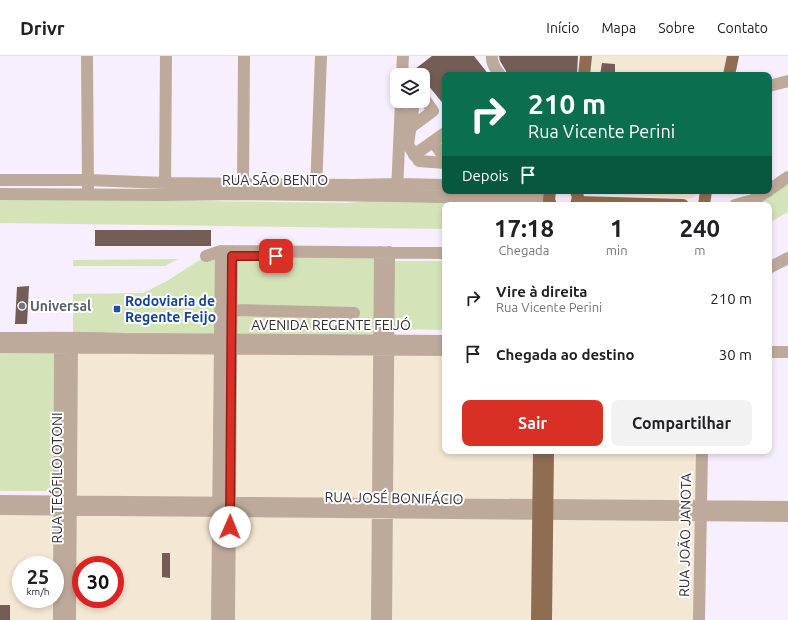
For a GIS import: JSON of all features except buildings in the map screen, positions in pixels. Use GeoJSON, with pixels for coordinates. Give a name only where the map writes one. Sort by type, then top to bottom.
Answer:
{"type":"FeatureCollection","features":[{"type":"Feature","properties":{"kind":"main road"},"geometry":{"type":"LineString","coordinates":[[584,72],[586,56]]}},
{"type":"Feature","properties":{"kind":"main road"},"geometry":{"type":"LineString","coordinates":[[729,72],[732,56]]}},
{"type":"Feature","properties":{"kind":"main road"},"geometry":{"type":"LineString","coordinates":[[577,199],[630,202]]}},
{"type":"Feature","properties":{"kind":"main road"},"geometry":{"type":"LineString","coordinates":[[539,454],[543,510],[546,620]]}},
{"type":"Feature","properties":{"kind":"main road"},"geometry":{"type":"LineString","coordinates":[[537,620],[548,454]]}},
{"type":"Feature","properties":{"kind":"street"},"geometry":{"type":"LineString","coordinates":[[87,56],[88,194]]}},
{"type":"Feature","properties":{"kind":"street"},"geometry":{"type":"LineString","coordinates":[[164,195],[166,56]]}},
{"type":"Feature","properties":{"kind":"street"},"geometry":{"type":"LineString","coordinates":[[243,189],[244,56]]}},
{"type":"Feature","properties":{"kind":"street"},"geometry":{"type":"LineString","coordinates":[[316,190],[321,56]]}},
{"type":"Feature","properties":{"kind":"street"},"geometry":{"type":"LineString","coordinates":[[403,56],[404,68]]}},
{"type":"Feature","properties":{"kind":"street"},"geometry":{"type":"LineString","coordinates":[[492,56],[498,72]]}},
{"type":"Feature","properties":{"kind":"street"},"geometry":{"type":"LineString","coordinates":[[772,85],[788,81]]}},
{"type":"Feature","properties":{"kind":"street"},"geometry":{"type":"LineString","coordinates":[[410,128],[434,111],[430,106]]}},
{"type":"Feature","properties":{"kind":"street"},"geometry":{"type":"LineString","coordinates":[[397,190],[401,108]]}},
{"type":"Feature","properties":{"kind":"street"},"geometry":{"type":"LineString","coordinates":[[413,108],[408,145],[419,161],[442,163]]}},
{"type":"Feature","properties":{"kind":"street"},"geometry":{"type":"LineString","coordinates":[[414,155],[442,135]]}},
{"type":"Feature","properties":{"kind":"street"},"geometry":{"type":"LineString","coordinates":[[433,142],[442,154]]}},
{"type":"Feature","properties":{"kind":"street"},"geometry":{"type":"LineString","coordinates":[[772,189],[788,177]]}},
{"type":"Feature","properties":{"kind":"street","name":"RUA SÃO BENTO"},"geometry":{"type":"LineString","coordinates":[[0,180],[88,180],[165,183],[243,189],[316,190],[353,185],[442,193]]}},
{"type":"Feature","properties":{"kind":"street"},"geometry":{"type":"LineString","coordinates":[[38,180],[38,194]]}},
{"type":"Feature","properties":{"kind":"street","name":"RUA SÃO BENTO"},"geometry":{"type":"LineString","coordinates":[[397,190],[442,185]]}},
{"type":"Feature","properties":{"kind":"street","name":"RUA SÃO BENTO"},"geometry":{"type":"LineString","coordinates":[[0,194],[164,195],[243,189]]}},
{"type":"Feature","properties":{"kind":"street","name":"RUA SÃO BENTO"},"geometry":{"type":"LineString","coordinates":[[460,194],[550,199]]}},
{"type":"Feature","properties":{"kind":"street"},"geometry":{"type":"LineString","coordinates":[[748,202],[764,194]]}},
{"type":"Feature","properties":{"kind":"street"},"geometry":{"type":"LineString","coordinates":[[227,253],[385,255],[442,258]]}},
{"type":"Feature","properties":{"kind":"street"},"geometry":{"type":"LineString","coordinates":[[226,344],[232,310],[227,253]]}},
{"type":"Feature","properties":{"kind":"street"},"geometry":{"type":"LineString","coordinates":[[217,620],[224,507],[227,253]]}},
{"type":"Feature","properties":{"kind":"street"},"geometry":{"type":"LineString","coordinates":[[385,255],[442,253]]}},
{"type":"Feature","properties":{"kind":"street"},"geometry":{"type":"LineString","coordinates":[[377,620],[383,508],[385,255]]}},
{"type":"Feature","properties":{"kind":"street"},"geometry":{"type":"LineString","coordinates":[[772,266],[788,258]]}},
{"type":"Feature","properties":{"kind":"street"},"geometry":{"type":"LineString","coordinates":[[232,310],[354,313]]}},
{"type":"Feature","properties":{"kind":"street","name":"AVENIDA REGENTE FEIJÓ"},"geometry":{"type":"LineString","coordinates":[[0,338],[13,343]]}},
{"type":"Feature","properties":{"kind":"street","name":"AVENIDA REGENTE FEIJÓ"},"geometry":{"type":"LineString","coordinates":[[0,347],[13,343],[442,345]]}},
{"type":"Feature","properties":{"kind":"street","name":"RUA TEÓFILO OTONI"},"geometry":{"type":"LineString","coordinates":[[66,343],[66,505],[70,620]]}},
{"type":"Feature","properties":{"kind":"street"},"geometry":{"type":"LineString","coordinates":[[772,352],[788,352]]}},
{"type":"Feature","properties":{"kind":"street","name":"RUA JOÃO JANOTA"},"geometry":{"type":"LineString","coordinates":[[699,620],[702,454]]}},
{"type":"Feature","properties":{"kind":"street","name":"RUA JOSÉ BONIFÁCIO"},"geometry":{"type":"LineString","coordinates":[[0,500],[66,505],[701,511],[788,516]]}},
{"type":"Feature","properties":{"kind":"street","name":"RUA TEÓFILO OTONI"},"geometry":{"type":"LineString","coordinates":[[59,620],[66,505]]}},
{"type":"Feature","properties":{"kind":"street","name":"RUA JOSÉ BONIFÁCIO"},"geometry":{"type":"LineString","coordinates":[[0,509],[66,505]]}},
{"type":"Feature","properties":{"kind":"street"},"geometry":{"type":"LineString","coordinates":[[224,507],[229,620]]}},
{"type":"Feature","properties":{"kind":"street","name":"RUA JOSÉ BONIFÁCIO"},"geometry":{"type":"LineString","coordinates":[[701,511],[788,507]]}},
{"type":"Feature","properties":{"kind":"street"},"geometry":{"type":"LineString","coordinates":[[383,508],[386,620]]}},
{"type":"Feature","properties":{"kind":"shaded area"},"geometry":{"type":"Polygon","coordinates":[[[590,56],[730,56],[727,72],[587,72],[590,56]]]}},
{"type":"Feature","properties":{"kind":"shaded area"},"geometry":{"type":"Polygon","coordinates":[[[610,194],[698,194],[691,199],[610,194]]]}},
{"type":"Feature","properties":{"kind":"shaded area"},"geometry":{"type":"Polygon","coordinates":[[[73,348],[220,349],[219,502],[72,501],[73,348]]]}},
{"type":"Feature","properties":{"kind":"shaded area"},"geometry":{"type":"Polygon","coordinates":[[[231,349],[379,349],[378,504],[230,502],[231,349]]]}},
{"type":"Feature","properties":{"kind":"shaded area"},"geometry":{"type":"Polygon","coordinates":[[[389,349],[442,351],[442,454],[536,454],[538,505],[388,504],[389,349]]]}},
{"type":"Feature","properties":{"kind":"shaded area"},"geometry":{"type":"Polygon","coordinates":[[[549,454],[702,454],[701,507],[547,506],[549,454]]]}},
{"type":"Feature","properties":{"kind":"shaded area"},"geometry":{"type":"Polygon","coordinates":[[[0,509],[60,510],[60,556],[12,556],[12,608],[59,608],[59,620],[0,620],[0,509]]]}},
{"type":"Feature","properties":{"kind":"shaded area"},"geometry":{"type":"Polygon","coordinates":[[[71,510],[219,511],[217,620],[70,620],[71,510]]]}},
{"type":"Feature","properties":{"kind":"shaded area"},"geometry":{"type":"Polygon","coordinates":[[[230,511],[378,513],[377,620],[229,620],[230,511]]]}},
{"type":"Feature","properties":{"kind":"shaded area"},"geometry":{"type":"Polygon","coordinates":[[[388,513],[538,514],[537,620],[386,620],[388,513]]]}},
{"type":"Feature","properties":{"kind":"shaded area"},"geometry":{"type":"Polygon","coordinates":[[[547,515],[701,516],[699,620],[546,620],[547,515]]]}},
{"type":"Feature","properties":{"kind":"green space"},"geometry":{"type":"Polygon","coordinates":[[[788,182],[788,212],[772,221],[772,202],[758,202],[772,194],[788,182]]]}},
{"type":"Feature","properties":{"kind":"green space"},"geometry":{"type":"Polygon","coordinates":[[[433,194],[511,202],[442,202],[442,229],[0,223],[0,197],[348,203],[433,194]]]}},
{"type":"Feature","properties":{"kind":"green space"},"geometry":{"type":"Polygon","coordinates":[[[206,256],[221,256],[220,339],[73,335],[73,294],[143,293],[167,281],[206,256]]]}},
{"type":"Feature","properties":{"kind":"green space"},"geometry":{"type":"Polygon","coordinates":[[[232,256],[380,257],[379,341],[232,339],[232,256]]]}},
{"type":"Feature","properties":{"kind":"green space"},"geometry":{"type":"Polygon","coordinates":[[[178,259],[165,266],[73,266],[73,260],[178,259]]]}},
{"type":"Feature","properties":{"kind":"green space"},"geometry":{"type":"Polygon","coordinates":[[[393,261],[442,261],[442,330],[392,329],[393,261]]]}},
{"type":"Feature","properties":{"kind":"green space"},"geometry":{"type":"Polygon","coordinates":[[[0,353],[54,353],[54,491],[0,491],[0,353]]]}},
{"type":"Feature","properties":{"kind":"place","name":"Universal"},"geometry":{"type":"Point","coordinates":[22,306]}},
{"type":"Feature","properties":{"kind":"place","name":"Rodoviaria de Regente Feijo"},"geometry":{"type":"Point","coordinates":[117,309]}},
{"type":"Feature","properties":{"kind":"route"},"geometry":{"type":"LineString","coordinates":[[230,527],[232,256],[276,256]]}}]}
